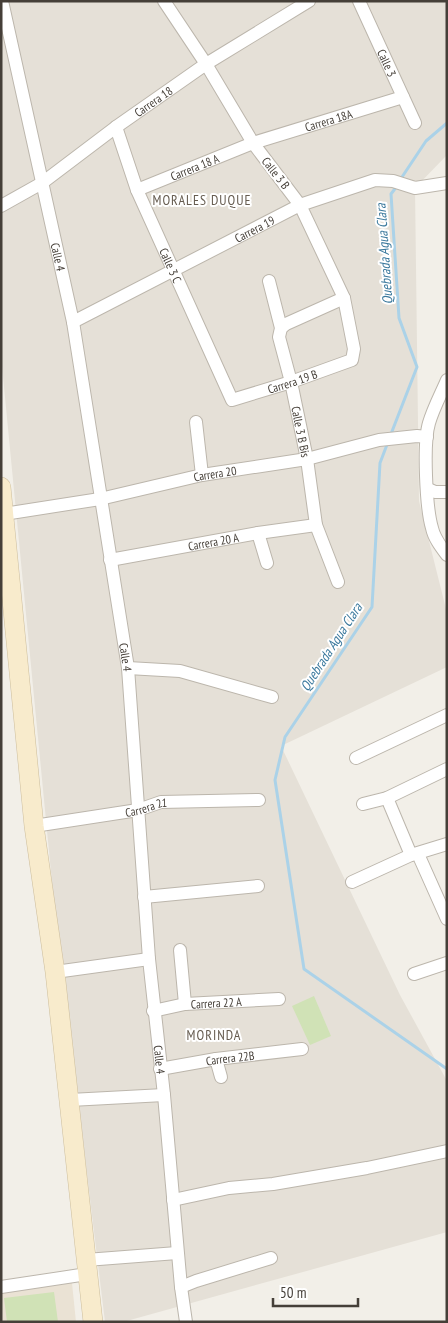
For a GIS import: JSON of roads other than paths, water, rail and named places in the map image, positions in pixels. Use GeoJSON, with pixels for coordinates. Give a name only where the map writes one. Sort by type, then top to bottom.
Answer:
{"type":"FeatureCollection","features":[{"type":"Feature","properties":{"kind":"street","name":"Calle 3 B"},"geometry":{"type":"LineString","coordinates":[[164,1],[206,64],[253,143],[300,205],[344,298],[354,349],[352,360]]}},
{"type":"Feature","properties":{"kind":"street","name":"Carrera 18"},"geometry":{"type":"LineString","coordinates":[[1,206],[42,183],[116,127],[206,64],[309,1]]}},
{"type":"Feature","properties":{"kind":"street","name":"Calle 3"},"geometry":{"type":"LineString","coordinates":[[359,1],[415,123]]}},
{"type":"Feature","properties":{"kind":"street","name":"Calle 4"},"geometry":{"type":"LineString","coordinates":[[5,6],[73,322],[128,668],[149,959],[164,1095],[177,1253],[186,1322]]}},
{"type":"Feature","properties":{"kind":"street","name":"Carrera 18A"},"geometry":{"type":"LineString","coordinates":[[253,143],[403,97]]}},
{"type":"Feature","properties":{"kind":"street","name":"Calle 3 C"},"geometry":{"type":"LineString","coordinates":[[116,127],[137,190],[232,400]]}},
{"type":"Feature","properties":{"kind":"street","name":"Carrera 18 A"},"geometry":{"type":"LineString","coordinates":[[137,190],[253,143]]}},
{"type":"Feature","properties":{"kind":"street","name":"Carrera 19"},"geometry":{"type":"LineString","coordinates":[[73,322],[300,205],[375,180],[393,181],[415,188],[447,183]]}},
{"type":"Feature","properties":{"kind":"street","name":"Calle 3 B Bis"},"geometry":{"type":"LineString","coordinates":[[269,281],[280,328],[279,337],[308,459],[316,525],[338,582]]}},
{"type":"Feature","properties":{"kind":"street"},"geometry":{"type":"LineString","coordinates":[[280,328],[344,298]]}},
{"type":"Feature","properties":{"kind":"street","name":"Carrera 19 B"},"geometry":{"type":"LineString","coordinates":[[232,400],[291,382],[352,360]]}},
{"type":"Feature","properties":{"kind":"street"},"geometry":{"type":"LineString","coordinates":[[447,380],[429,424],[422,436],[432,529],[439,545],[447,555]]}},
{"type":"Feature","properties":{"kind":"street"},"geometry":{"type":"LineString","coordinates":[[196,422],[202,475]]}},
{"type":"Feature","properties":{"kind":"street","name":"Carrera 20"},"geometry":{"type":"LineString","coordinates":[[4,514],[100,498],[202,475],[308,459],[379,440],[422,436]]}},
{"type":"Feature","properties":{"kind":"street"},"geometry":{"type":"LineString","coordinates":[[1,487],[34,826],[55,972],[70,1100],[92,1322]]}},
{"type":"Feature","properties":{"kind":"street"},"geometry":{"type":"LineString","coordinates":[[428,489],[435,492],[447,492]]}},
{"type":"Feature","properties":{"kind":"street","name":"Carrera 20 A"},"geometry":{"type":"LineString","coordinates":[[110,560],[258,533],[316,525]]}},
{"type":"Feature","properties":{"kind":"street"},"geometry":{"type":"LineString","coordinates":[[258,533],[267,563]]}},
{"type":"Feature","properties":{"kind":"street"},"geometry":{"type":"LineString","coordinates":[[128,668],[180,671],[272,697]]}},
{"type":"Feature","properties":{"kind":"street"},"geometry":{"type":"LineString","coordinates":[[356,758],[447,715]]}},
{"type":"Feature","properties":{"kind":"street"},"geometry":{"type":"LineString","coordinates":[[363,804],[387,798],[447,769]]}},
{"type":"Feature","properties":{"kind":"street"},"geometry":{"type":"LineString","coordinates":[[387,798],[447,919]]}},
{"type":"Feature","properties":{"kind":"street","name":"Carrera 21"},"geometry":{"type":"LineString","coordinates":[[34,826],[138,810],[161,802],[259,800]]}},
{"type":"Feature","properties":{"kind":"street"},"geometry":{"type":"LineString","coordinates":[[352,882],[415,855],[447,844]]}},
{"type":"Feature","properties":{"kind":"street"},"geometry":{"type":"LineString","coordinates":[[144,897],[258,886]]}},
{"type":"Feature","properties":{"kind":"street"},"geometry":{"type":"LineString","coordinates":[[180,950],[185,1004]]}},
{"type":"Feature","properties":{"kind":"street"},"geometry":{"type":"LineString","coordinates":[[55,972],[149,959]]}},
{"type":"Feature","properties":{"kind":"street"},"geometry":{"type":"LineString","coordinates":[[414,974],[447,963]]}},
{"type":"Feature","properties":{"kind":"street","name":"Carrera 22 A"},"geometry":{"type":"LineString","coordinates":[[154,1011],[185,1004],[279,999]]}},
{"type":"Feature","properties":{"kind":"street","name":"Carrera 22B"},"geometry":{"type":"LineString","coordinates":[[160,1069],[216,1058],[302,1049]]}},
{"type":"Feature","properties":{"kind":"street"},"geometry":{"type":"LineString","coordinates":[[216,1058],[221,1077]]}},
{"type":"Feature","properties":{"kind":"street"},"geometry":{"type":"LineString","coordinates":[[70,1100],[164,1095]]}},
{"type":"Feature","properties":{"kind":"street"},"geometry":{"type":"LineString","coordinates":[[173,1200],[229,1188],[273,1184],[367,1168],[447,1151]]}},
{"type":"Feature","properties":{"kind":"street"},"geometry":{"type":"LineString","coordinates":[[1,1287],[87,1267],[177,1253]]}},
{"type":"Feature","properties":{"kind":"street"},"geometry":{"type":"LineString","coordinates":[[181,1287],[271,1258]]}},
{"type":"Feature","properties":{"kind":"waterway","name":"Quebrada Agua Clara"},"geometry":{"type":"LineString","coordinates":[[400,180],[426,141],[447,123]]}},
{"type":"Feature","properties":{"kind":"waterway","name":"Quebrada Agua Clara"},"geometry":{"type":"LineString","coordinates":[[391,434],[417,367],[399,318],[391,194],[397,186]]}},
{"type":"Feature","properties":{"kind":"waterway","name":"Quebrada Agua Clara"},"geometry":{"type":"LineString","coordinates":[[388,442],[380,463],[372,607],[285,737],[275,780],[304,969],[447,1069]]}},
{"type":"Feature","properties":{"kind":"district","name":"MORALES DUQUE"},"geometry":{"type":"Point","coordinates":[202,200]}},
{"type":"Feature","properties":{"kind":"district","name":"MORINDA"},"geometry":{"type":"Point","coordinates":[214,1035]}}]}
